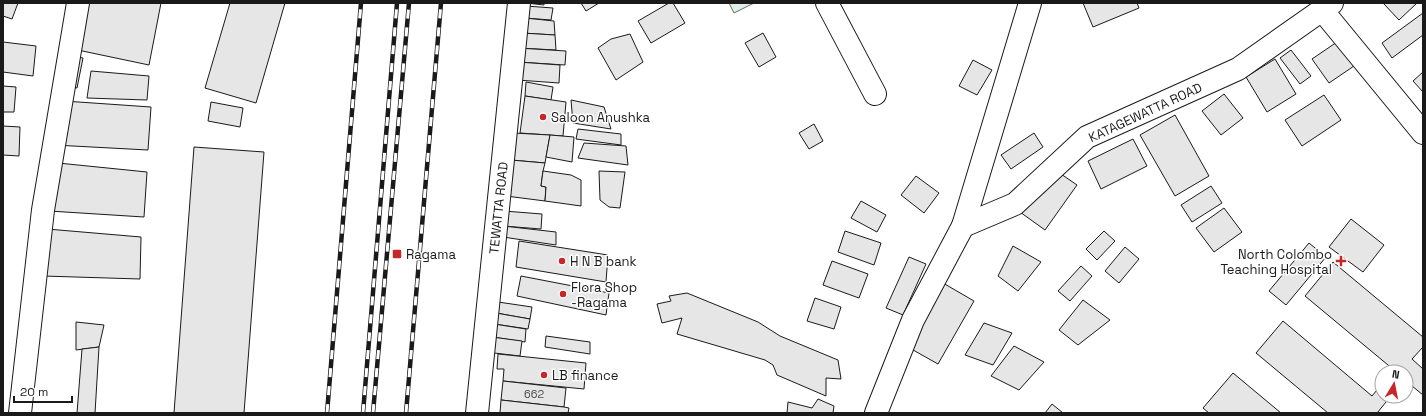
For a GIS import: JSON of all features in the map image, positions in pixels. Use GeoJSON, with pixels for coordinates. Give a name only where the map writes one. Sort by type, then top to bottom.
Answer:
{"type":"FeatureCollection","features":[{"type":"Feature","properties":{"kind":"street"},"geometry":{"type":"LineString","coordinates":[[20,413],[43,210],[78,3]]}},
{"type":"Feature","properties":{"kind":"street","name":"TEWATTA ROAD"},"geometry":{"type":"LineString","coordinates":[[477,413],[519,3]]}},
{"type":"Feature","properties":{"kind":"street"},"geometry":{"type":"LineString","coordinates":[[827,3],[875,94]]}},
{"type":"Feature","properties":{"kind":"street"},"geometry":{"type":"LineString","coordinates":[[876,413],[913,320],[963,226],[1030,3]]}},
{"type":"Feature","properties":{"kind":"street"},"geometry":{"type":"LineString","coordinates":[[1327,7],[1423,133]]}},
{"type":"Feature","properties":{"kind":"street","name":"KATAGEWATTA ROAD"},"geometry":{"type":"LineString","coordinates":[[963,226],[1015,204],[1088,137],[1238,69],[1327,7]]}},
{"type":"Feature","properties":{"kind":"green space"},"geometry":{"type":"Polygon","coordinates":[[[729,3],[754,3],[734,13],[729,3]]]}},
{"type":"Feature","properties":{"kind":"building"},"geometry":{"type":"Polygon","coordinates":[[[3,3],[18,3],[12,19],[3,16],[3,3]]]}},
{"type":"Feature","properties":{"kind":"building"},"geometry":{"type":"Polygon","coordinates":[[[82,3],[161,3],[149,65],[73,49],[82,3]]]}},
{"type":"Feature","properties":{"kind":"building"},"geometry":{"type":"Polygon","coordinates":[[[230,3],[285,3],[256,103],[205,88],[230,3]]]}},
{"type":"Feature","properties":{"kind":"building"},"geometry":{"type":"Polygon","coordinates":[[[526,3],[544,3],[544,5],[526,3]]]}},
{"type":"Feature","properties":{"kind":"building"},"geometry":{"type":"Polygon","coordinates":[[[581,3],[599,3],[586,11],[581,3]]]}},
{"type":"Feature","properties":{"kind":"building"},"geometry":{"type":"Polygon","coordinates":[[[669,3],[673,3],[685,23],[651,43],[638,21],[669,3]]]}},
{"type":"Feature","properties":{"kind":"building"},"geometry":{"type":"Polygon","coordinates":[[[1083,3],[1137,3],[1139,8],[1093,27],[1083,3]]]}},
{"type":"Feature","properties":{"kind":"building"},"geometry":{"type":"Polygon","coordinates":[[[1383,3],[1417,3],[1399,20],[1383,3]]]}},
{"type":"Feature","properties":{"kind":"building"},"geometry":{"type":"Polygon","coordinates":[[[526,6],[553,8],[551,20],[525,18],[526,6]]]}},
{"type":"Feature","properties":{"kind":"building"},"geometry":{"type":"Polygon","coordinates":[[[1423,13],[1423,35],[1392,58],[1382,43],[1423,13]]]}},
{"type":"Feature","properties":{"kind":"building"},"geometry":{"type":"Polygon","coordinates":[[[525,18],[554,21],[555,35],[522,33],[525,18]]]}},
{"type":"Feature","properties":{"kind":"building"},"geometry":{"type":"Polygon","coordinates":[[[522,33],[555,35],[556,50],[518,48],[522,33]]]}},
{"type":"Feature","properties":{"kind":"building"},"geometry":{"type":"Polygon","coordinates":[[[763,33],[776,57],[759,67],[745,43],[763,33]]]}},
{"type":"Feature","properties":{"kind":"building"},"geometry":{"type":"Polygon","coordinates":[[[630,34],[643,62],[616,80],[598,48],[611,39],[630,34]]]}},
{"type":"Feature","properties":{"kind":"building"},"geometry":{"type":"Polygon","coordinates":[[[3,42],[36,46],[33,76],[3,72],[3,42]]]}},
{"type":"Feature","properties":{"kind":"building"},"geometry":{"type":"Polygon","coordinates":[[[1337,42],[1354,66],[1329,83],[1312,59],[1337,42]]]}},
{"type":"Feature","properties":{"kind":"building"},"geometry":{"type":"Polygon","coordinates":[[[518,48],[566,51],[565,65],[518,62],[518,48]]]}},
{"type":"Feature","properties":{"kind":"building"},"geometry":{"type":"Polygon","coordinates":[[[1291,50],[1311,76],[1300,84],[1280,58],[1291,50]]]}},
{"type":"Feature","properties":{"kind":"building"},"geometry":{"type":"Polygon","coordinates":[[[68,55],[83,58],[77,88],[62,85],[68,55]]]}},
{"type":"Feature","properties":{"kind":"building"},"geometry":{"type":"Polygon","coordinates":[[[1275,59],[1296,94],[1267,112],[1246,77],[1275,59]]]}},
{"type":"Feature","properties":{"kind":"building"},"geometry":{"type":"Polygon","coordinates":[[[973,60],[992,70],[977,95],[959,86],[973,60]]]}},
{"type":"Feature","properties":{"kind":"building"},"geometry":{"type":"Polygon","coordinates":[[[518,62],[560,65],[559,83],[517,80],[518,62]]]}},
{"type":"Feature","properties":{"kind":"building"},"geometry":{"type":"Polygon","coordinates":[[[91,71],[149,76],[147,100],[87,98],[91,71]]]}},
{"type":"Feature","properties":{"kind":"building"},"geometry":{"type":"Polygon","coordinates":[[[1423,72],[1423,92],[1413,81],[1423,72]]]}},
{"type":"Feature","properties":{"kind":"building"},"geometry":{"type":"Polygon","coordinates":[[[526,82],[553,87],[551,100],[525,96],[526,82]]]}},
{"type":"Feature","properties":{"kind":"building"},"geometry":{"type":"Polygon","coordinates":[[[3,86],[16,87],[14,112],[3,112],[3,86]]]}},
{"type":"Feature","properties":{"kind":"building"},"geometry":{"type":"Polygon","coordinates":[[[1224,94],[1243,118],[1221,135],[1202,111],[1224,94]]]}},
{"type":"Feature","properties":{"kind":"building"},"geometry":{"type":"Polygon","coordinates":[[[1324,95],[1341,120],[1302,146],[1285,120],[1324,95]]]}},
{"type":"Feature","properties":{"kind":"building","name":"Saloon Anushka"},"geometry":{"type":"Polygon","coordinates":[[[525,96],[566,102],[563,136],[520,133],[525,96]]]}},
{"type":"Feature","properties":{"kind":"building"},"geometry":{"type":"Polygon","coordinates":[[[571,100],[604,107],[611,129],[573,123],[571,100]]]}},
{"type":"Feature","properties":{"kind":"building"},"geometry":{"type":"Polygon","coordinates":[[[64,101],[151,107],[148,150],[54,145],[64,101]]]}},
{"type":"Feature","properties":{"kind":"building"},"geometry":{"type":"Polygon","coordinates":[[[211,102],[243,108],[240,127],[208,121],[211,102]]]}},
{"type":"Feature","properties":{"kind":"building"},"geometry":{"type":"Polygon","coordinates":[[[1175,115],[1209,176],[1175,196],[1140,135],[1175,115]]]}},
{"type":"Feature","properties":{"kind":"building"},"geometry":{"type":"Polygon","coordinates":[[[814,124],[823,141],[809,149],[799,133],[814,124]]]}},
{"type":"Feature","properties":{"kind":"building"},"geometry":{"type":"Polygon","coordinates":[[[3,126],[20,127],[19,156],[3,155],[3,126]]]}},
{"type":"Feature","properties":{"kind":"building"},"geometry":{"type":"Polygon","coordinates":[[[578,129],[621,134],[621,145],[576,139],[578,129]]]}},
{"type":"Feature","properties":{"kind":"building"},"geometry":{"type":"Polygon","coordinates":[[[513,133],[550,135],[545,163],[511,160],[513,133]]]}},
{"type":"Feature","properties":{"kind":"building"},"geometry":{"type":"Polygon","coordinates":[[[1034,133],[1043,147],[1011,169],[1001,155],[1034,133]]]}},
{"type":"Feature","properties":{"kind":"building"},"geometry":{"type":"Polygon","coordinates":[[[550,135],[574,137],[572,162],[546,157],[550,135]]]}},
{"type":"Feature","properties":{"kind":"building"},"geometry":{"type":"Polygon","coordinates":[[[1133,139],[1147,166],[1101,189],[1088,161],[1133,139]]]}},
{"type":"Feature","properties":{"kind":"building"},"geometry":{"type":"Polygon","coordinates":[[[584,143],[626,146],[628,165],[578,158],[584,143]]]}},
{"type":"Feature","properties":{"kind":"building"},"geometry":{"type":"Polygon","coordinates":[[[194,147],[264,152],[244,413],[174,413],[194,147]]]}},
{"type":"Feature","properties":{"kind":"building"},"geometry":{"type":"Polygon","coordinates":[[[511,160],[545,163],[541,186],[546,187],[545,201],[506,196],[511,160]]]}},
{"type":"Feature","properties":{"kind":"building"},"geometry":{"type":"Polygon","coordinates":[[[58,163],[147,172],[144,217],[49,211],[58,163]]]}},
{"type":"Feature","properties":{"kind":"building"},"geometry":{"type":"Polygon","coordinates":[[[1045,163],[1077,185],[1045,230],[1013,207],[1045,163]]]}},
{"type":"Feature","properties":{"kind":"building"},"geometry":{"type":"Polygon","coordinates":[[[543,171],[571,175],[581,180],[581,206],[545,201],[546,187],[541,186],[543,171]]]}},
{"type":"Feature","properties":{"kind":"building"},"geometry":{"type":"Polygon","coordinates":[[[599,171],[625,172],[620,208],[609,207],[600,200],[599,171]]]}},
{"type":"Feature","properties":{"kind":"building"},"geometry":{"type":"Polygon","coordinates":[[[916,176],[939,193],[924,213],[901,195],[916,176]]]}},
{"type":"Feature","properties":{"kind":"building"},"geometry":{"type":"Polygon","coordinates":[[[1211,186],[1222,203],[1192,222],[1181,205],[1211,186]]]}},
{"type":"Feature","properties":{"kind":"building"},"geometry":{"type":"Polygon","coordinates":[[[861,201],[886,215],[877,232],[851,218],[861,201]]]}},
{"type":"Feature","properties":{"kind":"building"},"geometry":{"type":"Polygon","coordinates":[[[1224,208],[1242,232],[1214,252],[1196,228],[1224,208]]]}},
{"type":"Feature","properties":{"kind":"building"},"geometry":{"type":"Polygon","coordinates":[[[504,211],[542,214],[541,229],[503,226],[504,211]]]}},
{"type":"Feature","properties":{"kind":"building"},"geometry":{"type":"Polygon","coordinates":[[[1351,219],[1384,245],[1363,272],[1329,247],[1351,219]]]}},
{"type":"Feature","properties":{"kind":"building"},"geometry":{"type":"Polygon","coordinates":[[[503,226],[556,232],[556,245],[503,237],[503,226]]]}},
{"type":"Feature","properties":{"kind":"building"},"geometry":{"type":"Polygon","coordinates":[[[47,229],[141,237],[140,279],[43,276],[47,229]]]}},
{"type":"Feature","properties":{"kind":"building"},"geometry":{"type":"Polygon","coordinates":[[[845,231],[881,243],[874,265],[838,252],[845,231]]]}},
{"type":"Feature","properties":{"kind":"building"},"geometry":{"type":"Polygon","coordinates":[[[1104,231],[1115,241],[1097,260],[1086,249],[1104,231]]]}},
{"type":"Feature","properties":{"kind":"building","name":"H N B bank"},"geometry":{"type":"Polygon","coordinates":[[[519,241],[608,255],[606,282],[516,267],[519,241]]]}},
{"type":"Feature","properties":{"kind":"building"},"geometry":{"type":"Polygon","coordinates":[[[1309,243],[1326,257],[1286,305],[1269,291],[1309,243]]]}},
{"type":"Feature","properties":{"kind":"building"},"geometry":{"type":"Polygon","coordinates":[[[1013,246],[1041,262],[1018,291],[998,276],[1013,246]]]}},
{"type":"Feature","properties":{"kind":"building"},"geometry":{"type":"Polygon","coordinates":[[[1125,247],[1139,259],[1119,283],[1105,271],[1125,247]]]}},
{"type":"Feature","properties":{"kind":"building"},"geometry":{"type":"Polygon","coordinates":[[[909,257],[926,264],[903,315],[886,308],[909,257]]]}},
{"type":"Feature","properties":{"kind":"building"},"geometry":{"type":"Polygon","coordinates":[[[832,261],[868,274],[859,298],[823,285],[832,261]]]}},
{"type":"Feature","properties":{"kind":"building"},"geometry":{"type":"Polygon","coordinates":[[[1333,262],[1423,337],[1423,347],[1412,359],[1423,369],[1423,395],[1414,388],[1414,364],[1387,364],[1305,296],[1333,262]]]}},
{"type":"Feature","properties":{"kind":"building"},"geometry":{"type":"Polygon","coordinates":[[[1081,266],[1092,276],[1070,301],[1058,291],[1081,266]]]}},
{"type":"Feature","properties":{"kind":"building","name":"Flora Shop -Ragama"},"geometry":{"type":"Polygon","coordinates":[[[521,276],[609,293],[606,315],[517,296],[521,276]]]}},
{"type":"Feature","properties":{"kind":"building"},"geometry":{"type":"Polygon","coordinates":[[[943,283],[974,301],[938,364],[906,346],[943,283]]]}},
{"type":"Feature","properties":{"kind":"building"},"geometry":{"type":"Polygon","coordinates":[[[687,293],[758,322],[780,336],[838,360],[841,379],[826,378],[826,396],[777,375],[773,365],[765,360],[677,334],[682,318],[662,323],[657,304],[671,301],[669,296],[687,293]]]}},
{"type":"Feature","properties":{"kind":"building"},"geometry":{"type":"Polygon","coordinates":[[[815,298],[841,307],[834,329],[807,321],[815,298]]]}},
{"type":"Feature","properties":{"kind":"building"},"geometry":{"type":"Polygon","coordinates":[[[1083,300],[1110,320],[1078,345],[1059,330],[1083,300]]]}},
{"type":"Feature","properties":{"kind":"building"},"geometry":{"type":"Polygon","coordinates":[[[498,302],[532,307],[530,319],[496,313],[498,302]]]}},
{"type":"Feature","properties":{"kind":"building"},"geometry":{"type":"Polygon","coordinates":[[[496,313],[530,319],[528,329],[494,324],[496,313]]]}},
{"type":"Feature","properties":{"kind":"building"},"geometry":{"type":"Polygon","coordinates":[[[1283,321],[1372,396],[1374,394],[1374,404],[1384,404],[1377,413],[1328,413],[1256,353],[1283,321]]]}},
{"type":"Feature","properties":{"kind":"building"},"geometry":{"type":"Polygon","coordinates":[[[76,322],[104,325],[99,347],[76,350],[76,322]]]}},
{"type":"Feature","properties":{"kind":"building"},"geometry":{"type":"Polygon","coordinates":[[[984,323],[1012,333],[993,365],[965,355],[984,323]]]}},
{"type":"Feature","properties":{"kind":"building"},"geometry":{"type":"Polygon","coordinates":[[[494,324],[526,329],[525,342],[492,337],[494,324]]]}},
{"type":"Feature","properties":{"kind":"building"},"geometry":{"type":"Polygon","coordinates":[[[546,336],[590,342],[590,354],[545,347],[546,336]]]}},
{"type":"Feature","properties":{"kind":"building"},"geometry":{"type":"Polygon","coordinates":[[[492,337],[522,341],[520,356],[494,353],[492,337]]]}},
{"type":"Feature","properties":{"kind":"building"},"geometry":{"type":"Polygon","coordinates":[[[1014,346],[1044,362],[1019,390],[991,376],[1014,346]]]}},
{"type":"Feature","properties":{"kind":"building"},"geometry":{"type":"Polygon","coordinates":[[[99,347],[95,413],[77,413],[82,349],[99,347]]]}},
{"type":"Feature","properties":{"kind":"building","name":"LB finance"},"geometry":{"type":"Polygon","coordinates":[[[498,354],[586,363],[584,389],[503,381],[504,369],[497,369],[498,354]]]}},
{"type":"Feature","properties":{"kind":"building"},"geometry":{"type":"Polygon","coordinates":[[[1233,373],[1281,413],[1209,413],[1203,408],[1233,373]]]}},
{"type":"Feature","properties":{"kind":"building"},"geometry":{"type":"Polygon","coordinates":[[[503,381],[566,388],[564,407],[501,400],[503,381]]]}},
{"type":"Feature","properties":{"kind":"building"},"geometry":{"type":"Polygon","coordinates":[[[818,399],[834,406],[833,413],[787,413],[788,402],[812,408],[818,399]]]}},
{"type":"Feature","properties":{"kind":"building"},"geometry":{"type":"Polygon","coordinates":[[[501,400],[569,408],[568,413],[500,413],[501,400]]]}},
{"type":"Feature","properties":{"kind":"building"},"geometry":{"type":"Polygon","coordinates":[[[1052,404],[1063,413],[1045,413],[1052,404]]]}},
{"type":"Feature","properties":{"kind":"railway"},"geometry":{"type":"LineString","coordinates":[[327,413],[361,3]]}},
{"type":"Feature","properties":{"kind":"railway"},"geometry":{"type":"LineString","coordinates":[[363,413],[397,3]]}},
{"type":"Feature","properties":{"kind":"railway"},"geometry":{"type":"LineString","coordinates":[[373,413],[409,3]]}},
{"type":"Feature","properties":{"kind":"railway"},"geometry":{"type":"LineString","coordinates":[[406,413],[441,3]]}},
{"type":"Feature","properties":{"kind":"place","name":"Saloon Anushka"},"geometry":{"type":"Point","coordinates":[543,117]}},
{"type":"Feature","properties":{"kind":"place","name":"Ragama"},"geometry":{"type":"Point","coordinates":[397,254]}},
{"type":"Feature","properties":{"kind":"place","name":"H N B bank"},"geometry":{"type":"Point","coordinates":[562,261]}},
{"type":"Feature","properties":{"kind":"place","name":"North Colombo Teaching Hospital"},"geometry":{"type":"Point","coordinates":[1341,261]}},
{"type":"Feature","properties":{"kind":"place","name":"Flora Shop -Ragama"},"geometry":{"type":"Point","coordinates":[563,294]}},
{"type":"Feature","properties":{"kind":"place","name":"LB finance"},"geometry":{"type":"Point","coordinates":[544,375]}}]}
